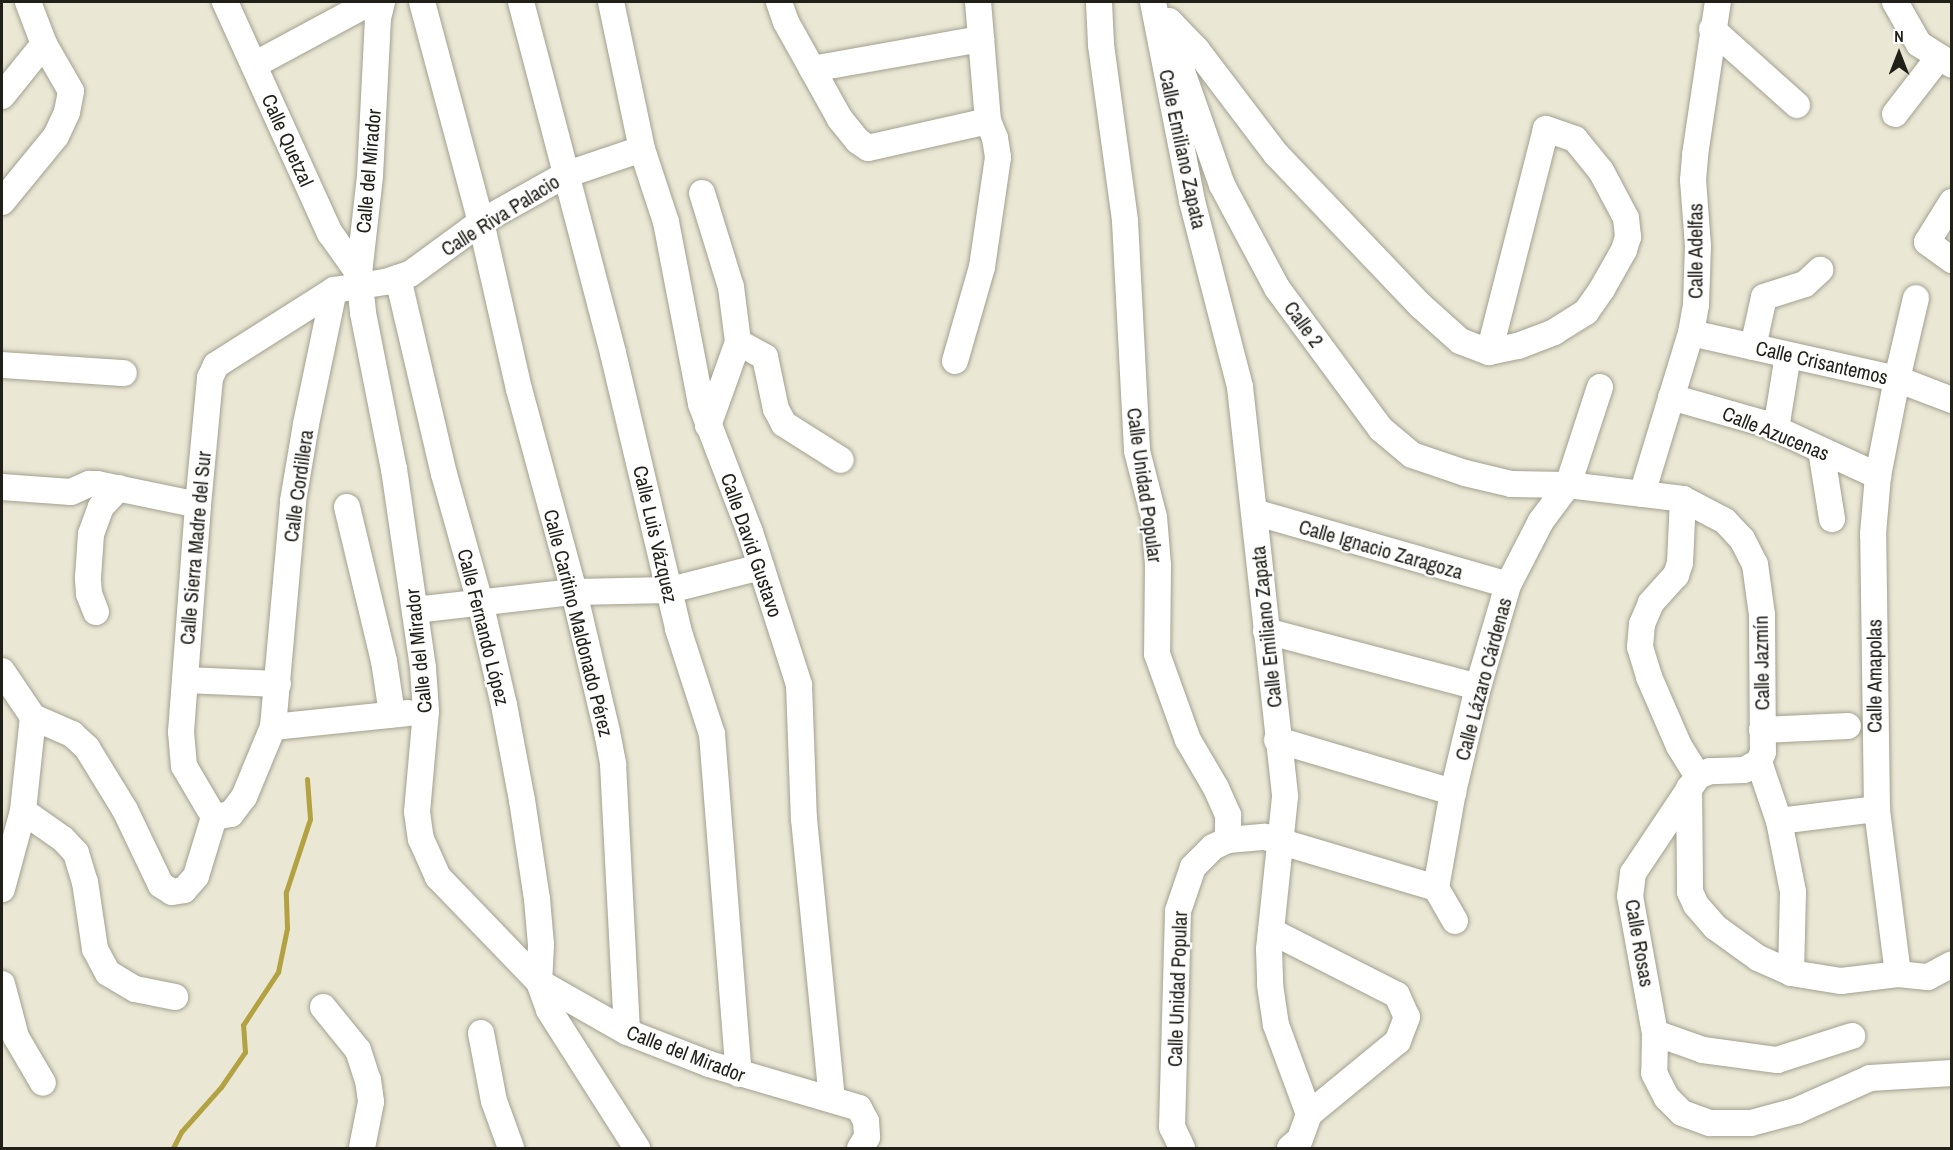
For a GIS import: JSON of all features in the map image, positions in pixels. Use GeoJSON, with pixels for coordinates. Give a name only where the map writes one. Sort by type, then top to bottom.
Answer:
{"type":"FeatureCollection","features":[{"type":"Feature","properties":{"kind":"street"},"geometry":{"type":"LineString","coordinates":[[2,202],[56,136],[67,112],[71,91],[44,44],[28,2]]}},
{"type":"Feature","properties":{"kind":"street","name":"Calle Quetzal"},"geometry":{"type":"LineString","coordinates":[[225,2],[330,233],[360,280]]}},
{"type":"Feature","properties":{"kind":"street","name":"Calle Caritino Maldonado Pérez"},"geometry":{"type":"LineString","coordinates":[[422,2],[481,222],[519,389],[574,592],[613,764],[627,1032]]}},
{"type":"Feature","properties":{"kind":"street","name":"Calle Luis Vázquez"},"geometry":{"type":"LineString","coordinates":[[521,2],[612,353],[678,629],[712,734],[739,1074]]}},
{"type":"Feature","properties":{"kind":"street","name":"Calle David Gustavo"},"geometry":{"type":"LineString","coordinates":[[611,2],[642,149],[666,222],[701,404],[761,567],[799,685],[804,819],[832,1099]]}},
{"type":"Feature","properties":{"kind":"street"},"geometry":{"type":"LineString","coordinates":[[779,2],[786,22],[840,119],[858,141],[868,148],[988,121]]}},
{"type":"Feature","properties":{"kind":"street"},"geometry":{"type":"LineString","coordinates":[[955,361],[982,267],[992,212],[998,157],[995,138],[988,121],[978,2]]}},
{"type":"Feature","properties":{"kind":"street","name":"Calle Unidad Popular"},"geometry":{"type":"LineString","coordinates":[[1099,2],[1101,45],[1125,221],[1137,451],[1155,527],[1158,565],[1157,654],[1188,740],[1216,789],[1227,815],[1227,840],[1213,848],[1194,867],[1178,911],[1172,1126],[1182,1149]]}},
{"type":"Feature","properties":{"kind":"street","name":"Calle Adelfas"},"geometry":{"type":"LineString","coordinates":[[1642,494],[1691,333],[1696,305],[1698,246],[1694,164],[1712,29],[1718,2]]}},
{"type":"Feature","properties":{"kind":"street"},"geometry":{"type":"LineString","coordinates":[[1895,2],[1919,44],[1945,61],[1895,114]]}},
{"type":"Feature","properties":{"kind":"street"},"geometry":{"type":"LineString","coordinates":[[1154,4],[1197,50],[1276,154],[1420,306],[1460,341],[1489,352],[1518,346],[1554,332],[1586,312],[1624,250],[1628,237],[1626,218],[1601,171],[1575,139],[1546,129],[1489,352]]}},
{"type":"Feature","properties":{"kind":"street","name":"Calle Emiliano Zapata"},"geometry":{"type":"LineString","coordinates":[[1154,4],[1192,201],[1240,387],[1285,797],[1271,931],[1270,985],[1276,1026],[1309,1114]]}},
{"type":"Feature","properties":{"kind":"street"},"geometry":{"type":"LineString","coordinates":[[254,65],[375,6]]}},
{"type":"Feature","properties":{"kind":"street","name":"Calle del Mirador"},"geometry":{"type":"LineString","coordinates":[[375,6],[370,176],[360,280],[394,469],[423,668],[426,711],[417,812],[422,838],[438,877],[539,982],[627,1032],[739,1074],[859,1108],[867,1120],[867,1137],[860,1149]]}},
{"type":"Feature","properties":{"kind":"street","name":"Calle 2"},"geometry":{"type":"LineString","coordinates":[[1172,24],[1178,60],[1222,185],[1278,288],[1381,429],[1412,455],[1465,473],[1511,484],[1568,485]]}},
{"type":"Feature","properties":{"kind":"street"},"geometry":{"type":"LineString","coordinates":[[1712,29],[1797,105]]}},
{"type":"Feature","properties":{"kind":"street"},"geometry":{"type":"LineString","coordinates":[[812,69],[981,39]]}},
{"type":"Feature","properties":{"kind":"street"},"geometry":{"type":"LineString","coordinates":[[2,96],[44,44]]}},
{"type":"Feature","properties":{"kind":"street","name":"Calle Riva Palacio"},"geometry":{"type":"LineString","coordinates":[[360,280],[398,278],[410,274],[481,222],[565,174],[642,149]]}},
{"type":"Feature","properties":{"kind":"street"},"geometry":{"type":"LineString","coordinates":[[702,193],[731,287],[738,342],[708,426]]}},
{"type":"Feature","properties":{"kind":"street"},"geometry":{"type":"LineString","coordinates":[[1952,202],[1927,242],[1952,260]]}},
{"type":"Feature","properties":{"kind":"street"},"geometry":{"type":"LineString","coordinates":[[1753,347],[1764,297],[1805,284],[1820,270]]}},
{"type":"Feature","properties":{"kind":"street","name":"Calle Fernando López"},"geometry":{"type":"LineString","coordinates":[[398,278],[444,474],[480,602],[522,800],[537,899],[541,945],[539,982]]}},
{"type":"Feature","properties":{"kind":"street"},"geometry":{"type":"LineString","coordinates":[[334,290],[360,280]]}},
{"type":"Feature","properties":{"kind":"street","name":"Calle Sierra Madre del Sur"},"geometry":{"type":"LineString","coordinates":[[214,817],[184,766],[181,732],[210,378],[216,365],[334,290]]}},
{"type":"Feature","properties":{"kind":"street","name":"Calle Cordillera"},"geometry":{"type":"LineString","coordinates":[[214,817],[231,814],[244,797],[273,727],[293,501],[306,424],[334,290]]}},
{"type":"Feature","properties":{"kind":"street","name":"Calle Amapolas"},"geometry":{"type":"LineString","coordinates":[[1898,974],[1877,809],[1873,534],[1878,477],[1916,298]]}},
{"type":"Feature","properties":{"kind":"street","name":"Calle Crisantemos"},"geometry":{"type":"LineString","coordinates":[[1691,333],[1897,379],[1952,400]]}},
{"type":"Feature","properties":{"kind":"street"},"geometry":{"type":"LineString","coordinates":[[738,342],[765,357],[778,417],[784,424],[841,460]]}},
{"type":"Feature","properties":{"kind":"street"},"geometry":{"type":"LineString","coordinates":[[1776,429],[1788,355]]}},
{"type":"Feature","properties":{"kind":"street"},"geometry":{"type":"LineString","coordinates":[[2,365],[124,373]]}},
{"type":"Feature","properties":{"kind":"street"},"geometry":{"type":"LineString","coordinates":[[1568,485],[1600,387]]}},
{"type":"Feature","properties":{"kind":"street","name":"Calle Azucenas"},"geometry":{"type":"LineString","coordinates":[[1671,397],[1717,409],[1776,429],[1878,477]]}},
{"type":"Feature","properties":{"kind":"street"},"geometry":{"type":"LineString","coordinates":[[1821,450],[1832,519]]}},
{"type":"Feature","properties":{"kind":"street"},"geometry":{"type":"LineString","coordinates":[[2,487],[70,492],[90,484],[198,505]]}},
{"type":"Feature","properties":{"kind":"street","name":"Calle Jazmín"},"geometry":{"type":"LineString","coordinates":[[1568,485],[1683,499],[1725,520],[1742,539],[1755,564],[1762,615],[1763,752],[1759,762],[1779,820],[1793,892],[1791,973]]}},
{"type":"Feature","properties":{"kind":"street","name":"Calle Lázaro Cárdenas"},"geometry":{"type":"LineString","coordinates":[[1436,888],[1453,792],[1478,687],[1508,585],[1540,520],[1568,485]]}},
{"type":"Feature","properties":{"kind":"street"},"geometry":{"type":"LineString","coordinates":[[96,612],[88,578],[91,534],[101,507],[119,488]]}},
{"type":"Feature","properties":{"kind":"street"},"geometry":{"type":"LineString","coordinates":[[1683,499],[1680,563],[1676,575],[1652,603],[1642,624],[1640,647],[1649,677],[1693,782],[1690,892],[1696,905],[1715,927],[1758,958],[1791,973],[1841,981],[1898,974],[1928,977],[1952,964]]}},
{"type":"Feature","properties":{"kind":"street"},"geometry":{"type":"LineString","coordinates":[[347,507],[384,661],[392,714]]}},
{"type":"Feature","properties":{"kind":"street","name":"Calle Ignacio Zaragoza"},"geometry":{"type":"LineString","coordinates":[[1254,512],[1508,585]]}},
{"type":"Feature","properties":{"kind":"street"},"geometry":{"type":"LineString","coordinates":[[415,610],[574,592],[670,590],[761,567]]}},
{"type":"Feature","properties":{"kind":"street"},"geometry":{"type":"LineString","coordinates":[[1266,631],[1478,687]]}},
{"type":"Feature","properties":{"kind":"street"},"geometry":{"type":"LineString","coordinates":[[2,671],[33,717],[72,734],[87,748],[125,810],[161,885],[172,892],[184,890],[196,876],[214,817]]}},
{"type":"Feature","properties":{"kind":"street"},"geometry":{"type":"LineString","coordinates":[[185,680],[278,684]]}},
{"type":"Feature","properties":{"kind":"street"},"geometry":{"type":"LineString","coordinates":[[273,727],[426,711]]}},
{"type":"Feature","properties":{"kind":"street"},"geometry":{"type":"LineString","coordinates":[[2,889],[23,810],[33,717]]}},
{"type":"Feature","properties":{"kind":"street"},"geometry":{"type":"LineString","coordinates":[[1762,730],[1848,726]]}},
{"type":"Feature","properties":{"kind":"street"},"geometry":{"type":"LineString","coordinates":[[1277,740],[1453,792]]}},
{"type":"Feature","properties":{"kind":"street"},"geometry":{"type":"LineString","coordinates":[[1693,782],[1710,771],[1744,770],[1759,762]]}},
{"type":"Feature","properties":{"kind":"street","name":"Calle Rosas"},"geometry":{"type":"LineString","coordinates":[[1693,782],[1633,873],[1630,896],[1655,1033],[1654,1073],[1666,1098],[1682,1113],[1710,1122],[1751,1123],[1796,1111],[1870,1078],[1952,1072]]}},
{"type":"Feature","properties":{"kind":"street"},"geometry":{"type":"LineString","coordinates":[[1779,820],[1877,809]]}},
{"type":"Feature","properties":{"kind":"street"},"geometry":{"type":"LineString","coordinates":[[23,810],[63,839],[76,853],[85,882],[95,949],[108,973],[135,989],[175,997]]}},
{"type":"Feature","properties":{"kind":"street"},"geometry":{"type":"LineString","coordinates":[[1227,840],[1265,837],[1436,888],[1455,921]]}},
{"type":"Feature","properties":{"kind":"street"},"geometry":{"type":"LineString","coordinates":[[1271,931],[1397,995],[1407,1017],[1398,1041],[1309,1114],[1300,1139],[1290,1149]]}},
{"type":"Feature","properties":{"kind":"street"},"geometry":{"type":"LineString","coordinates":[[539,982],[549,1010],[637,1149]]}},
{"type":"Feature","properties":{"kind":"street"},"geometry":{"type":"LineString","coordinates":[[2,984],[16,1037],[43,1083]]}},
{"type":"Feature","properties":{"kind":"street"},"geometry":{"type":"LineString","coordinates":[[323,1007],[358,1050],[368,1080],[371,1102],[362,1149]]}},
{"type":"Feature","properties":{"kind":"street"},"geometry":{"type":"LineString","coordinates":[[481,1033],[494,1101],[511,1149]]}},
{"type":"Feature","properties":{"kind":"street"},"geometry":{"type":"LineString","coordinates":[[1655,1033],[1703,1050],[1777,1060],[1852,1036]]}},
{"type":"Feature","properties":{"kind":"waterway"},"geometry":{"type":"LineString","coordinates":[[173,1148],[181,1132],[221,1087],[245,1052],[243,1025],[278,972],[287,928],[286,892],[310,819],[307,779]]}}]}
